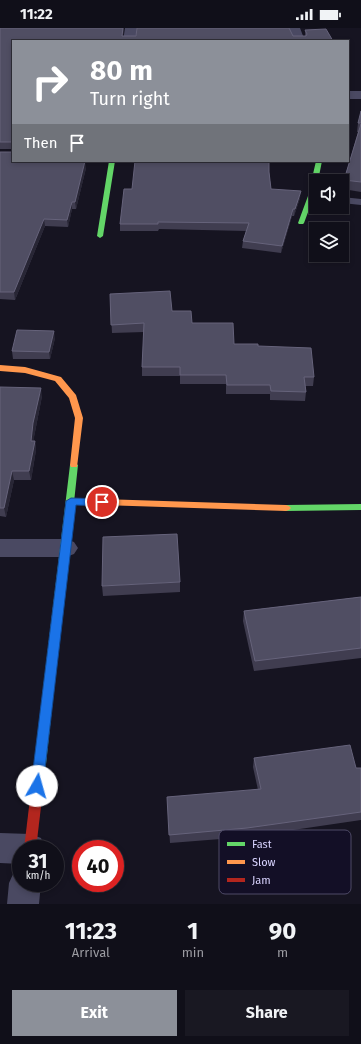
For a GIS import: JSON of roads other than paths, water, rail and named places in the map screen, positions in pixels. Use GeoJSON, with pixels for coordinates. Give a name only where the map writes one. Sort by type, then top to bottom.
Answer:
{"type":"FeatureCollection","features":[{"type":"Feature","properties":{"kind":"street"},"geometry":{"type":"LineString","coordinates":[[129,40],[131,28]]}},
{"type":"Feature","properties":{"kind":"street"},"geometry":{"type":"LineString","coordinates":[[294,28],[299,40]]}},
{"type":"Feature","properties":{"kind":"street"},"geometry":{"type":"LineString","coordinates":[[349,95],[361,95]]}},
{"type":"Feature","properties":{"kind":"street"},"geometry":{"type":"LineString","coordinates":[[100,236],[112,162]]}},
{"type":"Feature","properties":{"kind":"street"},"geometry":{"type":"LineString","coordinates":[[317,174],[318,162]]}},
{"type":"Feature","properties":{"kind":"street"},"geometry":{"type":"LineString","coordinates":[[301,223],[309,206]]}},
{"type":"Feature","properties":{"kind":"street"},"geometry":{"type":"LineString","coordinates":[[0,368],[25,370],[58,379],[73,397],[79,418],[66,548],[31,840]]}},
{"type":"Feature","properties":{"kind":"street"},"geometry":{"type":"LineString","coordinates":[[71,501],[286,508],[361,507]]}},
{"type":"Feature","properties":{"kind":"street"},"geometry":{"type":"LineString","coordinates":[[0,548],[66,548]]}},
{"type":"Feature","properties":{"kind":"street"},"geometry":{"type":"LineString","coordinates":[[0,848],[12,848]]}},
{"type":"Feature","properties":{"kind":"street"},"geometry":{"type":"LineString","coordinates":[[23,904],[24,892]]}},
{"type":"Feature","properties":{"kind":"lane"},"geometry":{"type":"LineString","coordinates":[[349,201],[361,202]]}}]}
